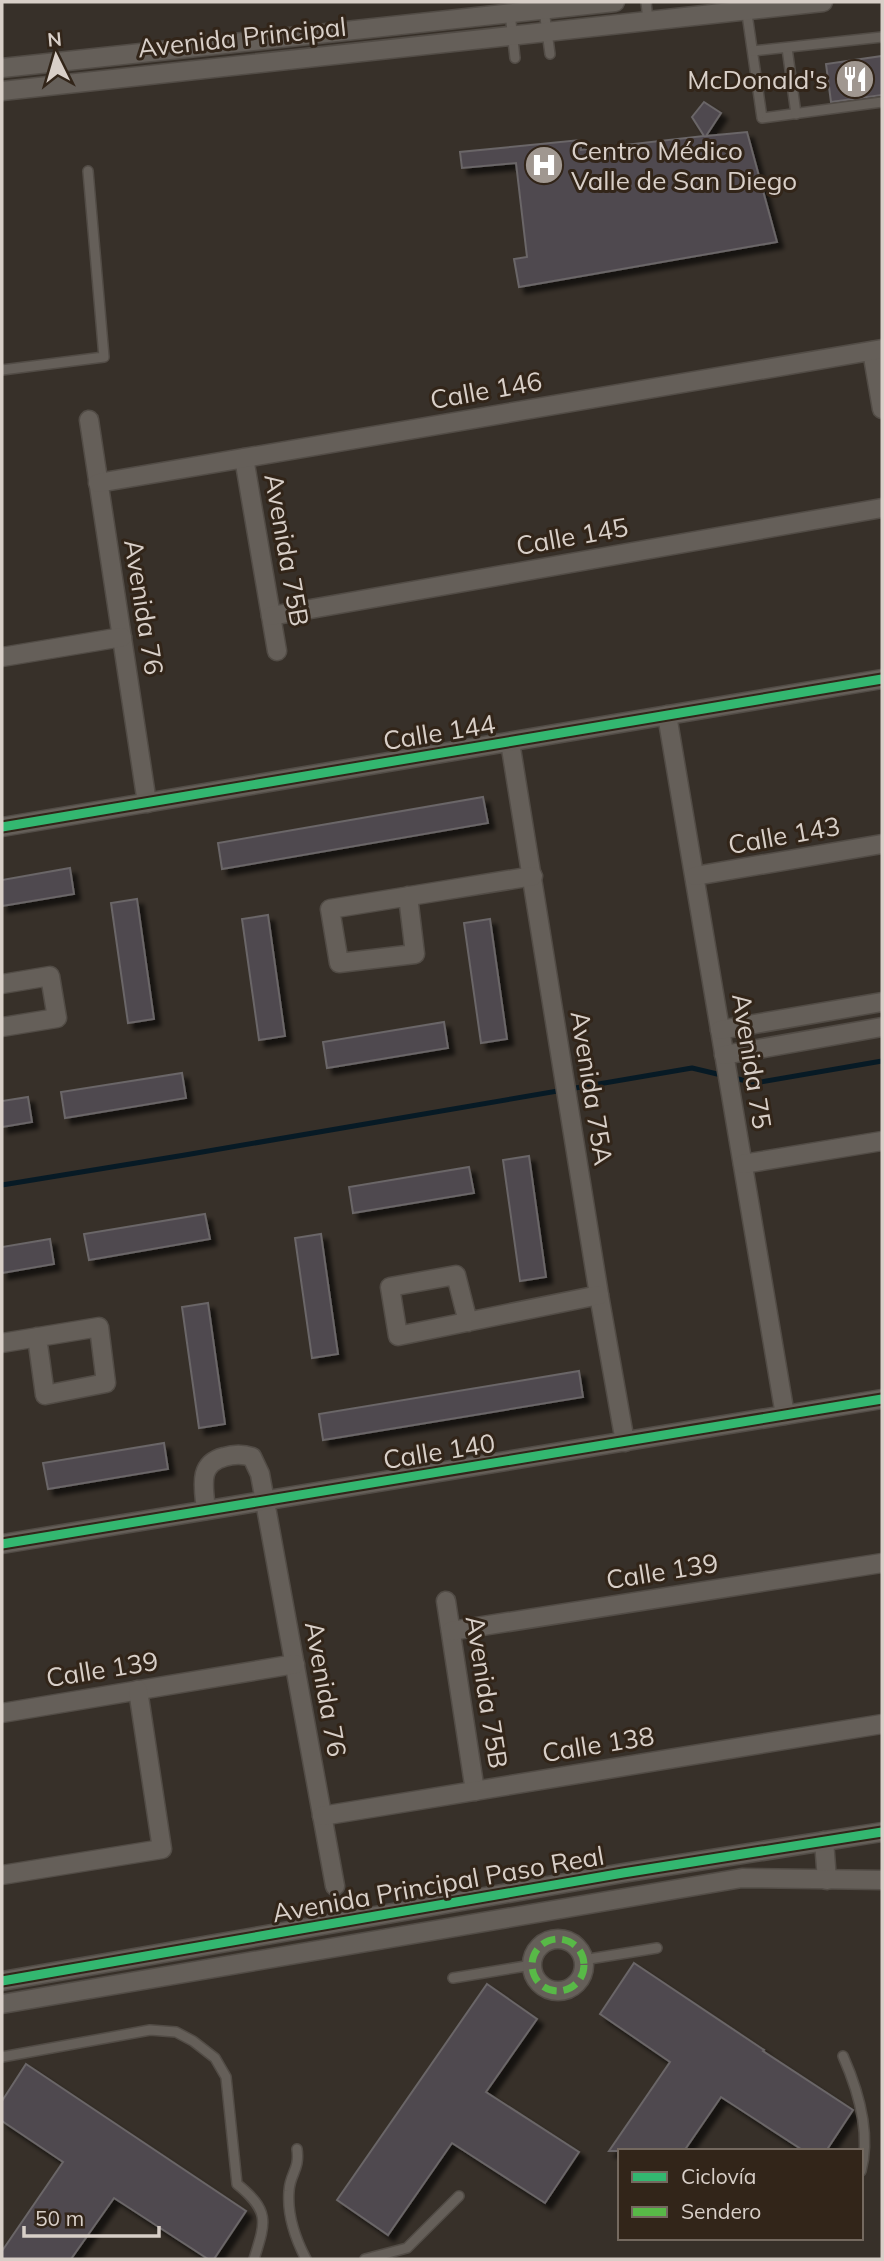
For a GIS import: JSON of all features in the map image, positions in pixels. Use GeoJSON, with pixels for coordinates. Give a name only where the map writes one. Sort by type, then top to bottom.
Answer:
{"type":"FeatureCollection","features":[{"type":"Feature","properties":{"kind":"street","name":"Avenida Principal"},"geometry":{"type":"LineString","coordinates":[[2,68],[615,2]]}},
{"type":"Feature","properties":{"kind":"street","name":"Avenida Principal"},"geometry":{"type":"LineString","coordinates":[[2,91],[546,30],[647,11],[823,2]]}},
{"type":"Feature","properties":{"kind":"street"},"geometry":{"type":"LineString","coordinates":[[148,53],[151,74]]}},
{"type":"Feature","properties":{"kind":"street"},"geometry":{"type":"LineString","coordinates":[[877,350],[882,409]]}},
{"type":"Feature","properties":{"kind":"street","name":"Calle 146"},"geometry":{"type":"LineString","coordinates":[[98,483],[877,350]]}},
{"type":"Feature","properties":{"kind":"street","name":"Avenida 76"},"geometry":{"type":"LineString","coordinates":[[89,420],[147,803]]}},
{"type":"Feature","properties":{"kind":"street","name":"Avenida 75B"},"geometry":{"type":"LineString","coordinates":[[244,458],[277,651]]}},
{"type":"Feature","properties":{"kind":"street","name":"Calle 145"},"geometry":{"type":"LineString","coordinates":[[271,615],[882,508]]}},
{"type":"Feature","properties":{"kind":"street"},"geometry":{"type":"LineString","coordinates":[[2,657],[122,637]]}},
{"type":"Feature","properties":{"kind":"street","name":"Calle 144"},"geometry":{"type":"LineString","coordinates":[[2,827],[882,679]]}},
{"type":"Feature","properties":{"kind":"street","name":"Avenida 75"},"geometry":{"type":"LineString","coordinates":[[667,715],[785,1415]]}},
{"type":"Feature","properties":{"kind":"street","name":"Avenida 75A"},"geometry":{"type":"LineString","coordinates":[[510,742],[625,1442]]}},
{"type":"Feature","properties":{"kind":"street","name":"Calle 143"},"geometry":{"type":"LineString","coordinates":[[695,876],[882,844]]}},
{"type":"Feature","properties":{"kind":"street"},"geometry":{"type":"LineString","coordinates":[[408,896],[415,954],[339,963],[330,909],[408,896],[533,876]]}},
{"type":"Feature","properties":{"kind":"street"},"geometry":{"type":"LineString","coordinates":[[2,984],[50,976],[57,1018],[2,1027]]}},
{"type":"Feature","properties":{"kind":"street"},"geometry":{"type":"LineString","coordinates":[[720,1030],[882,1002]]}},
{"type":"Feature","properties":{"kind":"street"},"geometry":{"type":"LineString","coordinates":[[725,1060],[882,1027]]}},
{"type":"Feature","properties":{"kind":"street"},"geometry":{"type":"LineString","coordinates":[[743,1164],[882,1142]]}},
{"type":"Feature","properties":{"kind":"street"},"geometry":{"type":"LineString","coordinates":[[468,1322],[456,1275],[390,1287],[398,1336],[468,1322],[599,1295]]}},
{"type":"Feature","properties":{"kind":"street"},"geometry":{"type":"LineString","coordinates":[[2,1343],[37,1337],[99,1327],[106,1383],[45,1395],[37,1337]]}},
{"type":"Feature","properties":{"kind":"street","name":"Calle 140"},"geometry":{"type":"LineString","coordinates":[[2,1544],[882,1399]]}},
{"type":"Feature","properties":{"kind":"street","name":"Avenida 76"},"geometry":{"type":"LineString","coordinates":[[206,1510],[204,1474],[208,1465],[213,1460],[228,1456],[253,1457],[260,1474],[335,1886]]}},
{"type":"Feature","properties":{"kind":"street","name":"Calle 139"},"geometry":{"type":"LineString","coordinates":[[451,1631],[882,1563]]}},
{"type":"Feature","properties":{"kind":"street","name":"Avenida 75B"},"geometry":{"type":"LineString","coordinates":[[446,1601],[475,1791]]}},
{"type":"Feature","properties":{"kind":"street","name":"Calle 139"},"geometry":{"type":"LineString","coordinates":[[2,1713],[295,1664]]}},
{"type":"Feature","properties":{"kind":"street"},"geometry":{"type":"LineString","coordinates":[[2,1875],[162,1849],[138,1690]]}},
{"type":"Feature","properties":{"kind":"street","name":"Calle 138"},"geometry":{"type":"LineString","coordinates":[[322,1816],[882,1724]]}},
{"type":"Feature","properties":{"kind":"street","name":"Avenida Principal Paso Real"},"geometry":{"type":"LineString","coordinates":[[2,1981],[554,1885],[882,1832]]}},
{"type":"Feature","properties":{"kind":"street"},"geometry":{"type":"LineString","coordinates":[[824,1841],[827,1880]]}},
{"type":"Feature","properties":{"kind":"street","name":"Avenida Principal Paso Real"},"geometry":{"type":"LineString","coordinates":[[2,2004],[742,1878],[882,1880]]}},
{"type":"Feature","properties":{"kind":"street"},"geometry":{"type":"LineString","coordinates":[[554,1885],[557,1909],[554,1940]]}},
{"type":"Feature","properties":{"kind":"street"},"geometry":{"type":"LineString","coordinates":[[554,1940],[575,1945],[583,1960],[581,1977],[568,1989],[559,1991],[544,1986],[533,1973],[532,1965],[537,1950],[543,1944],[554,1940]]}},
{"type":"Feature","properties":{"kind":"lane"},"geometry":{"type":"LineString","coordinates":[[746,6],[762,118],[882,102]]}},
{"type":"Feature","properties":{"kind":"lane"},"geometry":{"type":"LineString","coordinates":[[544,10],[550,54]]}},
{"type":"Feature","properties":{"kind":"lane"},"geometry":{"type":"LineString","coordinates":[[510,13],[515,58]]}},
{"type":"Feature","properties":{"kind":"lane"},"geometry":{"type":"LineString","coordinates":[[752,51],[882,37]]}},
{"type":"Feature","properties":{"kind":"lane"},"geometry":{"type":"LineString","coordinates":[[788,48],[796,114]]}},
{"type":"Feature","properties":{"kind":"lane"},"geometry":{"type":"LineString","coordinates":[[2,370],[104,357],[88,171]]}},
{"type":"Feature","properties":{"kind":"lane"},"geometry":{"type":"LineString","coordinates":[[583,1960],[657,1948]]}},
{"type":"Feature","properties":{"kind":"lane"},"geometry":{"type":"LineString","coordinates":[[453,1978],[532,1965]]}},
{"type":"Feature","properties":{"kind":"lane"},"geometry":{"type":"LineString","coordinates":[[2,2057],[150,2030],[176,2032],[215,2058],[226,2077],[237,2184],[252,2196],[262,2213],[263,2230],[254,2259]]}},
{"type":"Feature","properties":{"kind":"lane"},"geometry":{"type":"LineString","coordinates":[[843,2056],[859,2095],[865,2156],[863,2164]]}},
{"type":"Feature","properties":{"kind":"lane"},"geometry":{"type":"LineString","coordinates":[[297,2148],[299,2162],[289,2188],[289,2206],[293,2234],[306,2259]]}},
{"type":"Feature","properties":{"kind":"lane"},"geometry":{"type":"LineString","coordinates":[[365,2259],[407,2248],[459,2196]]}},
{"type":"Feature","properties":{"kind":"building","name":"McDonald's"},"geometry":{"type":"Polygon","coordinates":[[[882,56],[882,95],[831,102],[826,64],[882,56]]]}},
{"type":"Feature","properties":{"kind":"building"},"geometry":{"type":"Polygon","coordinates":[[[704,102],[721,113],[706,136],[747,132],[777,242],[519,287],[514,259],[527,257],[516,163],[462,168],[460,152],[580,140],[581,150],[704,136],[692,117],[704,102]]]}},
{"type":"Feature","properties":{"kind":"building"},"geometry":{"type":"Polygon","coordinates":[[[483,797],[488,823],[222,869],[218,843],[483,797]]]}},
{"type":"Feature","properties":{"kind":"building"},"geometry":{"type":"Polygon","coordinates":[[[70,868],[74,894],[2,906],[2,880],[70,868]]]}},
{"type":"Feature","properties":{"kind":"building"},"geometry":{"type":"Polygon","coordinates":[[[137,899],[154,1019],[128,1023],[111,903],[137,899]]]}},
{"type":"Feature","properties":{"kind":"building"},"geometry":{"type":"Polygon","coordinates":[[[268,915],[285,1036],[259,1040],[242,919],[268,915]]]}},
{"type":"Feature","properties":{"kind":"building"},"geometry":{"type":"Polygon","coordinates":[[[490,919],[507,1039],[481,1043],[464,923],[490,919]]]}},
{"type":"Feature","properties":{"kind":"building"},"geometry":{"type":"Polygon","coordinates":[[[444,1022],[448,1048],[327,1068],[323,1042],[444,1022]]]}},
{"type":"Feature","properties":{"kind":"building"},"geometry":{"type":"Polygon","coordinates":[[[182,1073],[186,1098],[65,1118],[61,1092],[182,1073]]]}},
{"type":"Feature","properties":{"kind":"building"},"geometry":{"type":"Polygon","coordinates":[[[28,1097],[32,1122],[2,1127],[2,1101],[28,1097]]]}},
{"type":"Feature","properties":{"kind":"building"},"geometry":{"type":"Polygon","coordinates":[[[529,1156],[546,1277],[520,1281],[503,1160],[529,1156]]]}},
{"type":"Feature","properties":{"kind":"building"},"geometry":{"type":"Polygon","coordinates":[[[469,1167],[474,1193],[353,1213],[349,1187],[469,1167]]]}},
{"type":"Feature","properties":{"kind":"building"},"geometry":{"type":"Polygon","coordinates":[[[205,1214],[210,1239],[89,1260],[84,1234],[205,1214]]]}},
{"type":"Feature","properties":{"kind":"building"},"geometry":{"type":"Polygon","coordinates":[[[321,1234],[338,1354],[312,1358],[295,1238],[321,1234]]]}},
{"type":"Feature","properties":{"kind":"building"},"geometry":{"type":"Polygon","coordinates":[[[50,1239],[54,1264],[2,1273],[2,1247],[50,1239]]]}},
{"type":"Feature","properties":{"kind":"building"},"geometry":{"type":"Polygon","coordinates":[[[208,1303],[225,1424],[199,1428],[182,1307],[208,1303]]]}},
{"type":"Feature","properties":{"kind":"building"},"geometry":{"type":"Polygon","coordinates":[[[579,1371],[583,1397],[323,1440],[319,1414],[579,1371]]]}},
{"type":"Feature","properties":{"kind":"building"},"geometry":{"type":"Polygon","coordinates":[[[164,1443],[168,1469],[48,1489],[43,1463],[164,1443]]]}},
{"type":"Feature","properties":{"kind":"building"},"geometry":{"type":"Polygon","coordinates":[[[634,1963],[853,2110],[827,2149],[801,2149],[721,2097],[685,2149],[609,2151],[670,2062],[600,2014],[634,1963]]]}},
{"type":"Feature","properties":{"kind":"building"},"geometry":{"type":"Polygon","coordinates":[[[487,1984],[537,2019],[486,2092],[579,2152],[545,2203],[452,2143],[388,2235],[337,2200],[487,1984]]]}},
{"type":"Feature","properties":{"kind":"building"},"geometry":{"type":"Polygon","coordinates":[[[26,2064],[246,2211],[214,2259],[208,2259],[114,2198],[71,2259],[2,2259],[2,2251],[63,2162],[2,2121],[2,2101],[26,2064]]]}},
{"type":"Feature","properties":{"kind":"waterway"},"geometry":{"type":"LineString","coordinates":[[2,1185],[692,1068],[755,1083],[882,1061]]}},
{"type":"Feature","properties":{"kind":"marked path"},"geometry":{"type":"LineString","coordinates":[[558,1939],[568,1941],[576,1947],[582,1955],[584,1965],[582,1975],[576,1983],[568,1989],[558,1991],[548,1989],[540,1983],[534,1975],[532,1965],[534,1955],[540,1947],[548,1941],[558,1939]]}},
{"type":"Feature","properties":{"kind":"cycle path"},"geometry":{"type":"LineString","coordinates":[[2,827],[882,679]]}},
{"type":"Feature","properties":{"kind":"cycle path"},"geometry":{"type":"LineString","coordinates":[[2,1544],[882,1399]]}},
{"type":"Feature","properties":{"kind":"cycle path"},"geometry":{"type":"LineString","coordinates":[[2,1981],[623,1873],[882,1832]]}},
{"type":"Feature","properties":{"kind":"place","name":"McDonald's"},"geometry":{"type":"Point","coordinates":[855,79]}},
{"type":"Feature","properties":{"kind":"place","name":"Centro Médico Valle de San Diego"},"geometry":{"type":"Point","coordinates":[544,165]}}]}
